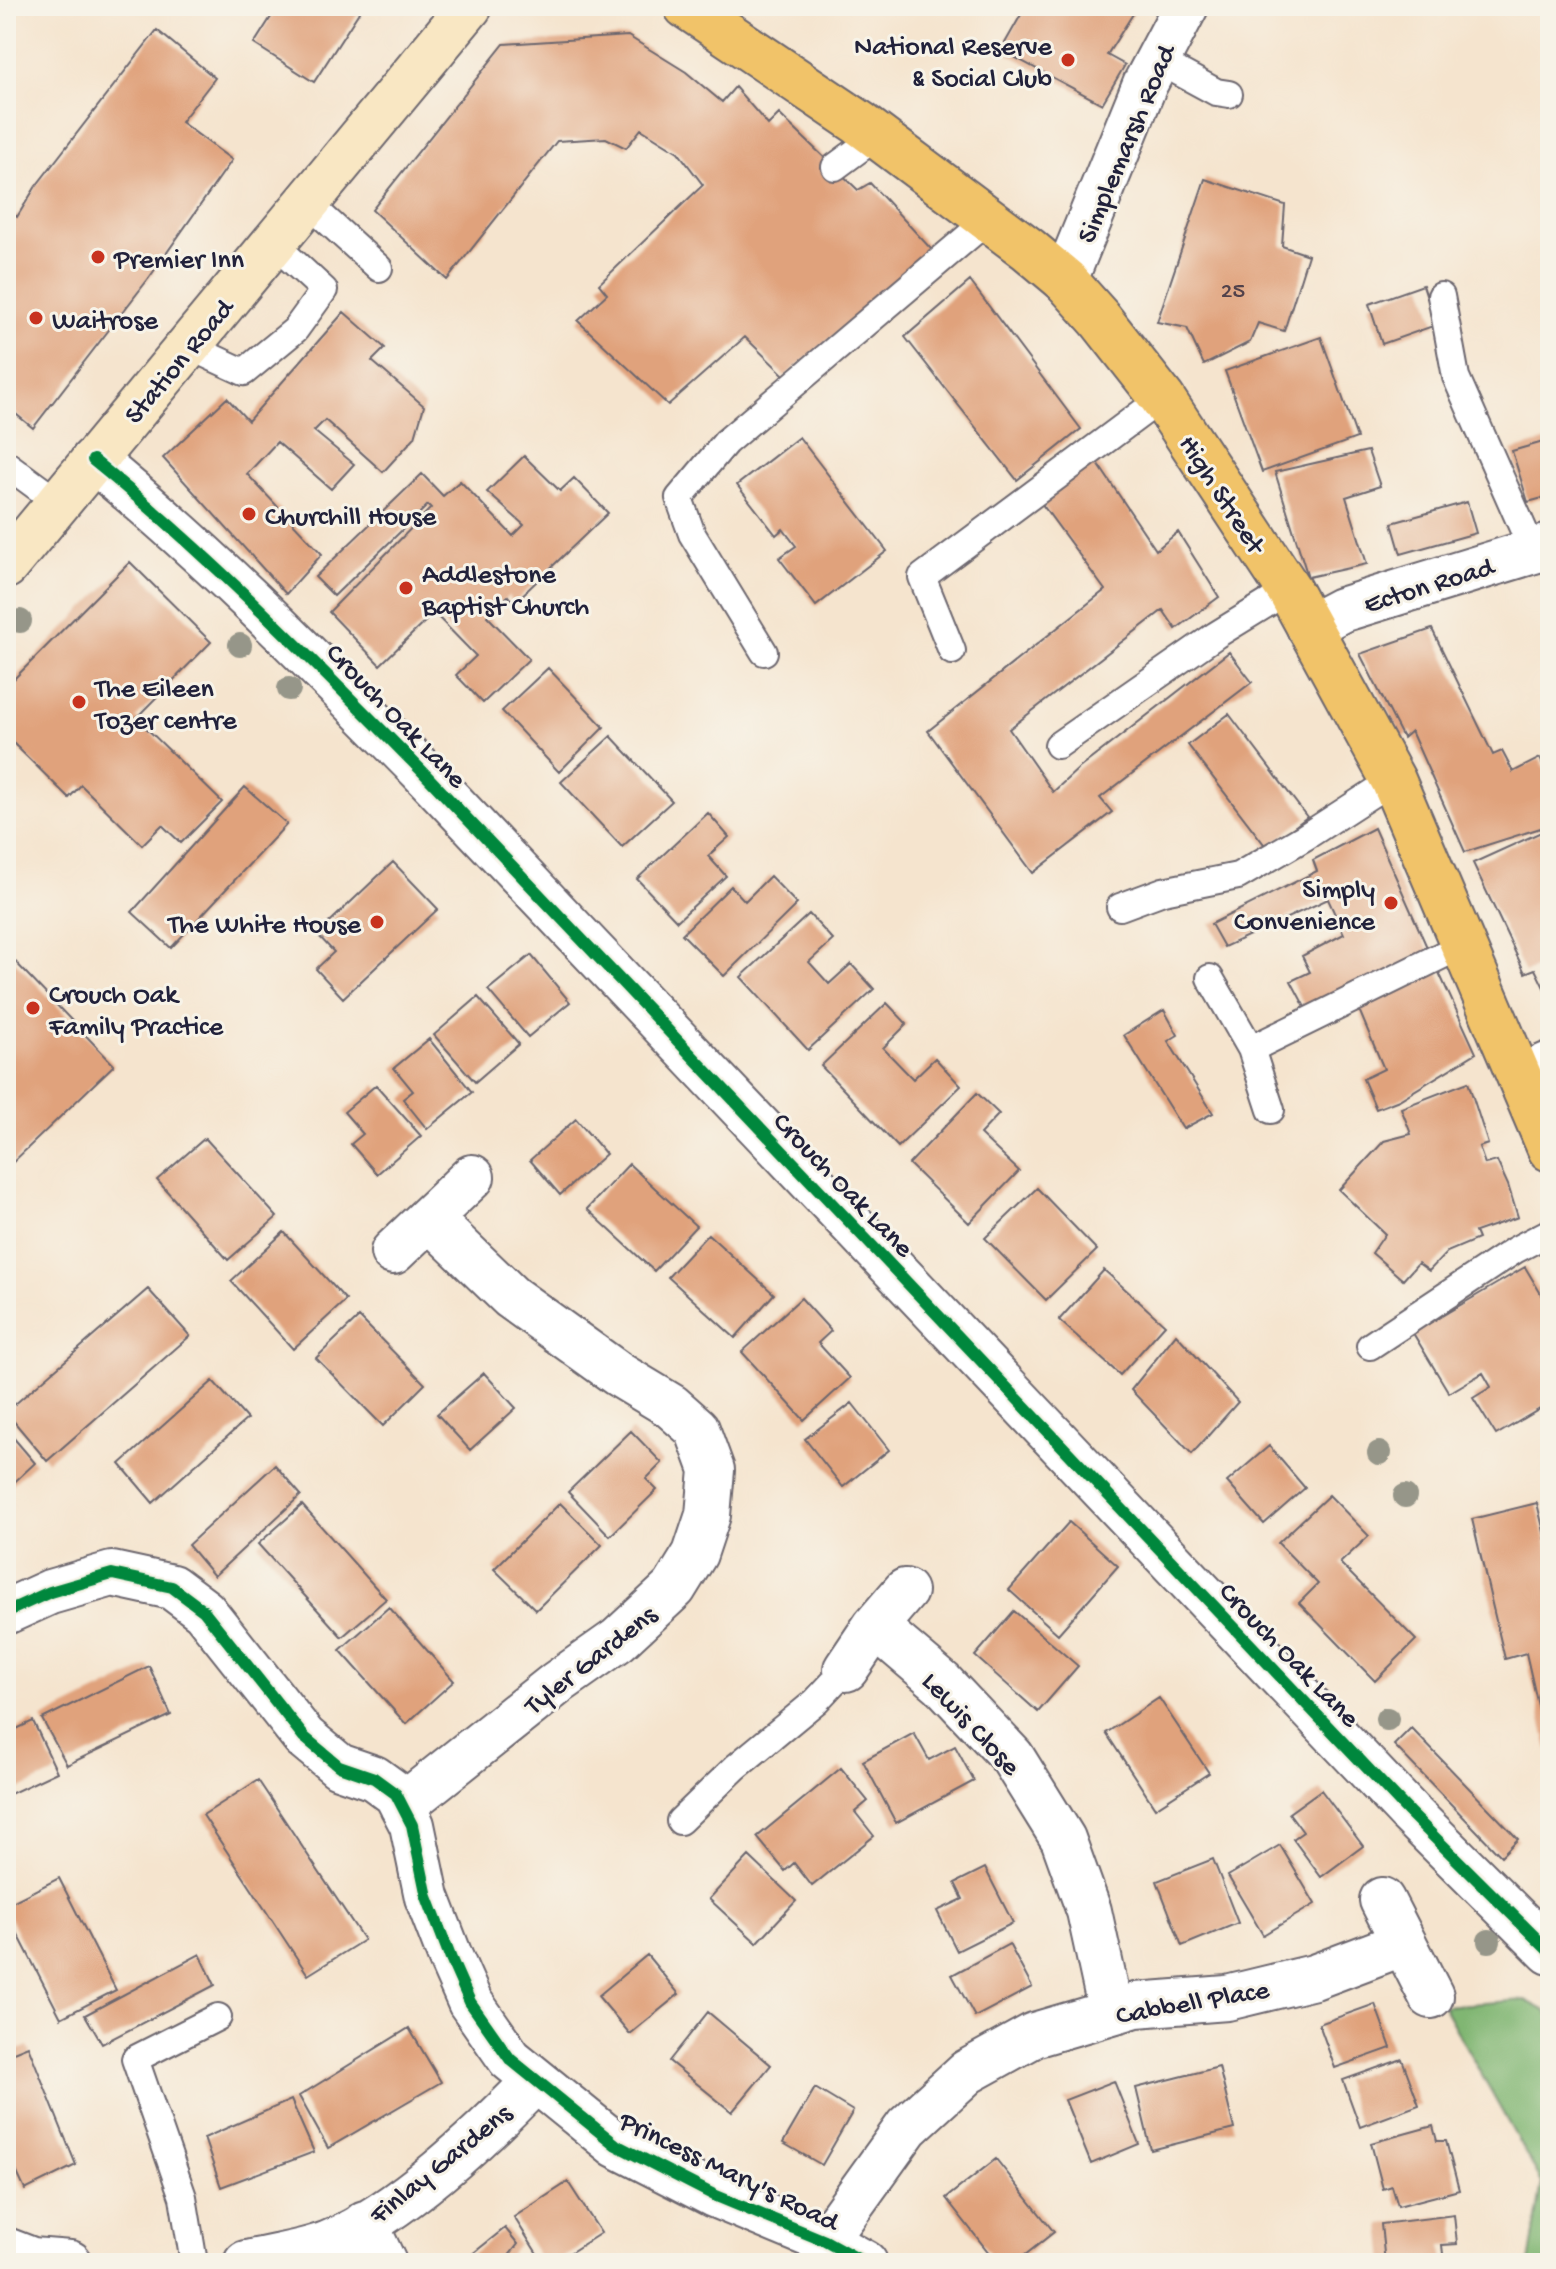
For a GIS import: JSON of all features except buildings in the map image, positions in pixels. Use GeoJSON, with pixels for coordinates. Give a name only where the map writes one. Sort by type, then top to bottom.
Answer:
{"type":"FeatureCollection","features":[{"type":"Feature","properties":{"kind":"main road","name":"Station Road"},"geometry":{"type":"LineString","coordinates":[[6,566],[470,6]]}},
{"type":"Feature","properties":{"kind":"main road","name":"High Street"},"geometry":{"type":"LineString","coordinates":[[686,6],[877,136],[1065,280],[1162,398],[1299,609],[1393,780],[1463,945],[1535,1070],[1550,1149]]}},
{"type":"Feature","properties":{"kind":"street","name":"Simplemarsh Road"},"geometry":{"type":"LineString","coordinates":[[1065,280],[1145,84],[1186,6]]}},
{"type":"Feature","properties":{"kind":"street","name":"Crouch Oak Lane"},"geometry":{"type":"LineString","coordinates":[[93,460],[156,512],[308,656],[390,739],[1409,1812],[1550,1952]]}},
{"type":"Feature","properties":{"kind":"street","name":"Ecton Road"},"geometry":{"type":"LineString","coordinates":[[1299,609],[1341,610],[1544,551]]}},
{"type":"Feature","properties":{"kind":"street"},"geometry":{"type":"LineString","coordinates":[[393,1252],[472,1177]]}},
{"type":"Feature","properties":{"kind":"street","name":"Tyler Gardens"},"geometry":{"type":"LineString","coordinates":[[402,1806],[557,1683],[618,1640],[674,1588],[695,1554],[708,1515],[712,1470],[697,1429],[671,1406],[618,1374],[511,1297],[429,1218]]}},
{"type":"Feature","properties":{"kind":"street","name":"Princess Mary's Road"},"geometry":{"type":"LineString","coordinates":[[6,1612],[50,1592],[112,1574],[172,1587],[204,1611],[304,1737],[339,1766],[374,1778],[396,1794],[412,1825],[427,1897],[470,2002],[510,2059],[616,2145],[714,2195],[825,2241],[865,2263]]}},
{"type":"Feature","properties":{"kind":"street"},"geometry":{"type":"LineString","coordinates":[[846,1669],[875,1626],[905,1591]]}},
{"type":"Feature","properties":{"kind":"street","name":"Lewis Close"},"geometry":{"type":"LineString","coordinates":[[875,1626],[942,1683],[1012,1757],[1063,1839],[1089,1911],[1111,2012]]}},
{"type":"Feature","properties":{"kind":"street"},"geometry":{"type":"LineString","coordinates":[[1382,1900],[1431,1996]]}},
{"type":"Feature","properties":{"kind":"street","name":"Cabbell Place"},"geometry":{"type":"LineString","coordinates":[[825,2241],[907,2127],[967,2072],[1034,2035],[1136,2005],[1227,1998],[1314,1977],[1404,1943]]}},
{"type":"Feature","properties":{"kind":"street","name":"Finlay Gardens"},"geometry":{"type":"LineString","coordinates":[[246,2263],[328,2243],[389,2210],[487,2129],[535,2081]]}},
{"type":"Feature","properties":{"kind":"street"},"geometry":{"type":"LineString","coordinates":[[365,2223],[384,2263]]}},
{"type":"Feature","properties":{"kind":"street"},"geometry":{"type":"LineString","coordinates":[[6,2250],[32,2260],[70,2263]]}},
{"type":"Feature","properties":{"kind":"lane"},"geometry":{"type":"LineString","coordinates":[[1157,60],[1216,92],[1229,94]]}},
{"type":"Feature","properties":{"kind":"lane"},"geometry":{"type":"LineString","coordinates":[[835,167],[877,136]]}},
{"type":"Feature","properties":{"kind":"lane"},"geometry":{"type":"LineString","coordinates":[[308,203],[379,268]]}},
{"type":"Feature","properties":{"kind":"lane"},"geometry":{"type":"LineString","coordinates":[[764,652],[692,534],[679,498],[726,442],[989,219]]}},
{"type":"Feature","properties":{"kind":"lane"},"geometry":{"type":"LineString","coordinates":[[188,346],[244,372],[295,330],[324,290],[274,244]]}},
{"type":"Feature","properties":{"kind":"lane"},"geometry":{"type":"LineString","coordinates":[[1441,296],[1456,377],[1544,551]]}},
{"type":"Feature","properties":{"kind":"lane"},"geometry":{"type":"LineString","coordinates":[[952,651],[922,577],[1162,398]]}},
{"type":"Feature","properties":{"kind":"lane"},"geometry":{"type":"LineString","coordinates":[[6,464],[59,503]]}},
{"type":"Feature","properties":{"kind":"lane"},"geometry":{"type":"LineString","coordinates":[[1058,745],[1216,635],[1299,609]]}},
{"type":"Feature","properties":{"kind":"lane"},"geometry":{"type":"LineString","coordinates":[[1120,907],[1163,891],[1238,876],[1393,780]]}},
{"type":"Feature","properties":{"kind":"lane"},"geometry":{"type":"LineString","coordinates":[[1251,1049],[1463,945]]}},
{"type":"Feature","properties":{"kind":"lane"},"geometry":{"type":"LineString","coordinates":[[1210,978],[1251,1049],[1271,1110]]}},
{"type":"Feature","properties":{"kind":"lane"},"geometry":{"type":"LineString","coordinates":[[1370,1346],[1515,1250],[1550,1232]]}},
{"type":"Feature","properties":{"kind":"lane"},"geometry":{"type":"LineString","coordinates":[[680,1821],[736,1767],[816,1701],[846,1669]]}},
{"type":"Feature","properties":{"kind":"lane"},"geometry":{"type":"LineString","coordinates":[[194,2263],[183,2197],[135,2059],[218,2017]]}},
{"type":"Feature","properties":{"kind":"green space"},"geometry":{"type":"Polygon","coordinates":[[[1525,2000],[1544,2010],[1550,2017],[1550,2263],[1529,2263],[1542,2183],[1443,2006],[1525,2000]]]}},
{"type":"Feature","properties":{"kind":"cycle path"},"geometry":{"type":"LineString","coordinates":[[93,460],[179,533],[421,770],[1409,1812],[1550,1952]]}},
{"type":"Feature","properties":{"kind":"cycle path"},"geometry":{"type":"LineString","coordinates":[[6,1612],[50,1592],[112,1574],[172,1587],[204,1611],[304,1737],[339,1766],[374,1778],[396,1794],[412,1825],[427,1897],[451,1959],[470,2002],[510,2059],[616,2145],[714,2195],[825,2241],[865,2263]]}},
{"type":"Feature","properties":{"kind":"place","name":"National Reserve & Social Club"},"geometry":{"type":"Point","coordinates":[1068,60]}},
{"type":"Feature","properties":{"kind":"place","name":"Premier Inn"},"geometry":{"type":"Point","coordinates":[98,257]}},
{"type":"Feature","properties":{"kind":"place","name":"Waitrose"},"geometry":{"type":"Point","coordinates":[36,318]}},
{"type":"Feature","properties":{"kind":"place","name":"Churchill House"},"geometry":{"type":"Point","coordinates":[249,514]}},
{"type":"Feature","properties":{"kind":"place","name":"Addlestone Baptist Church"},"geometry":{"type":"Point","coordinates":[406,588]}},
{"type":"Feature","properties":{"kind":"place","name":"The Eileen Tozer centre"},"geometry":{"type":"Point","coordinates":[79,702]}},
{"type":"Feature","properties":{"kind":"place","name":"Simply Convenience"},"geometry":{"type":"Point","coordinates":[1391,903]}},
{"type":"Feature","properties":{"kind":"place","name":"The White House"},"geometry":{"type":"Point","coordinates":[377,922]}},
{"type":"Feature","properties":{"kind":"place","name":"Crouch Oak Family Practice"},"geometry":{"type":"Point","coordinates":[33,1008]}}]}
